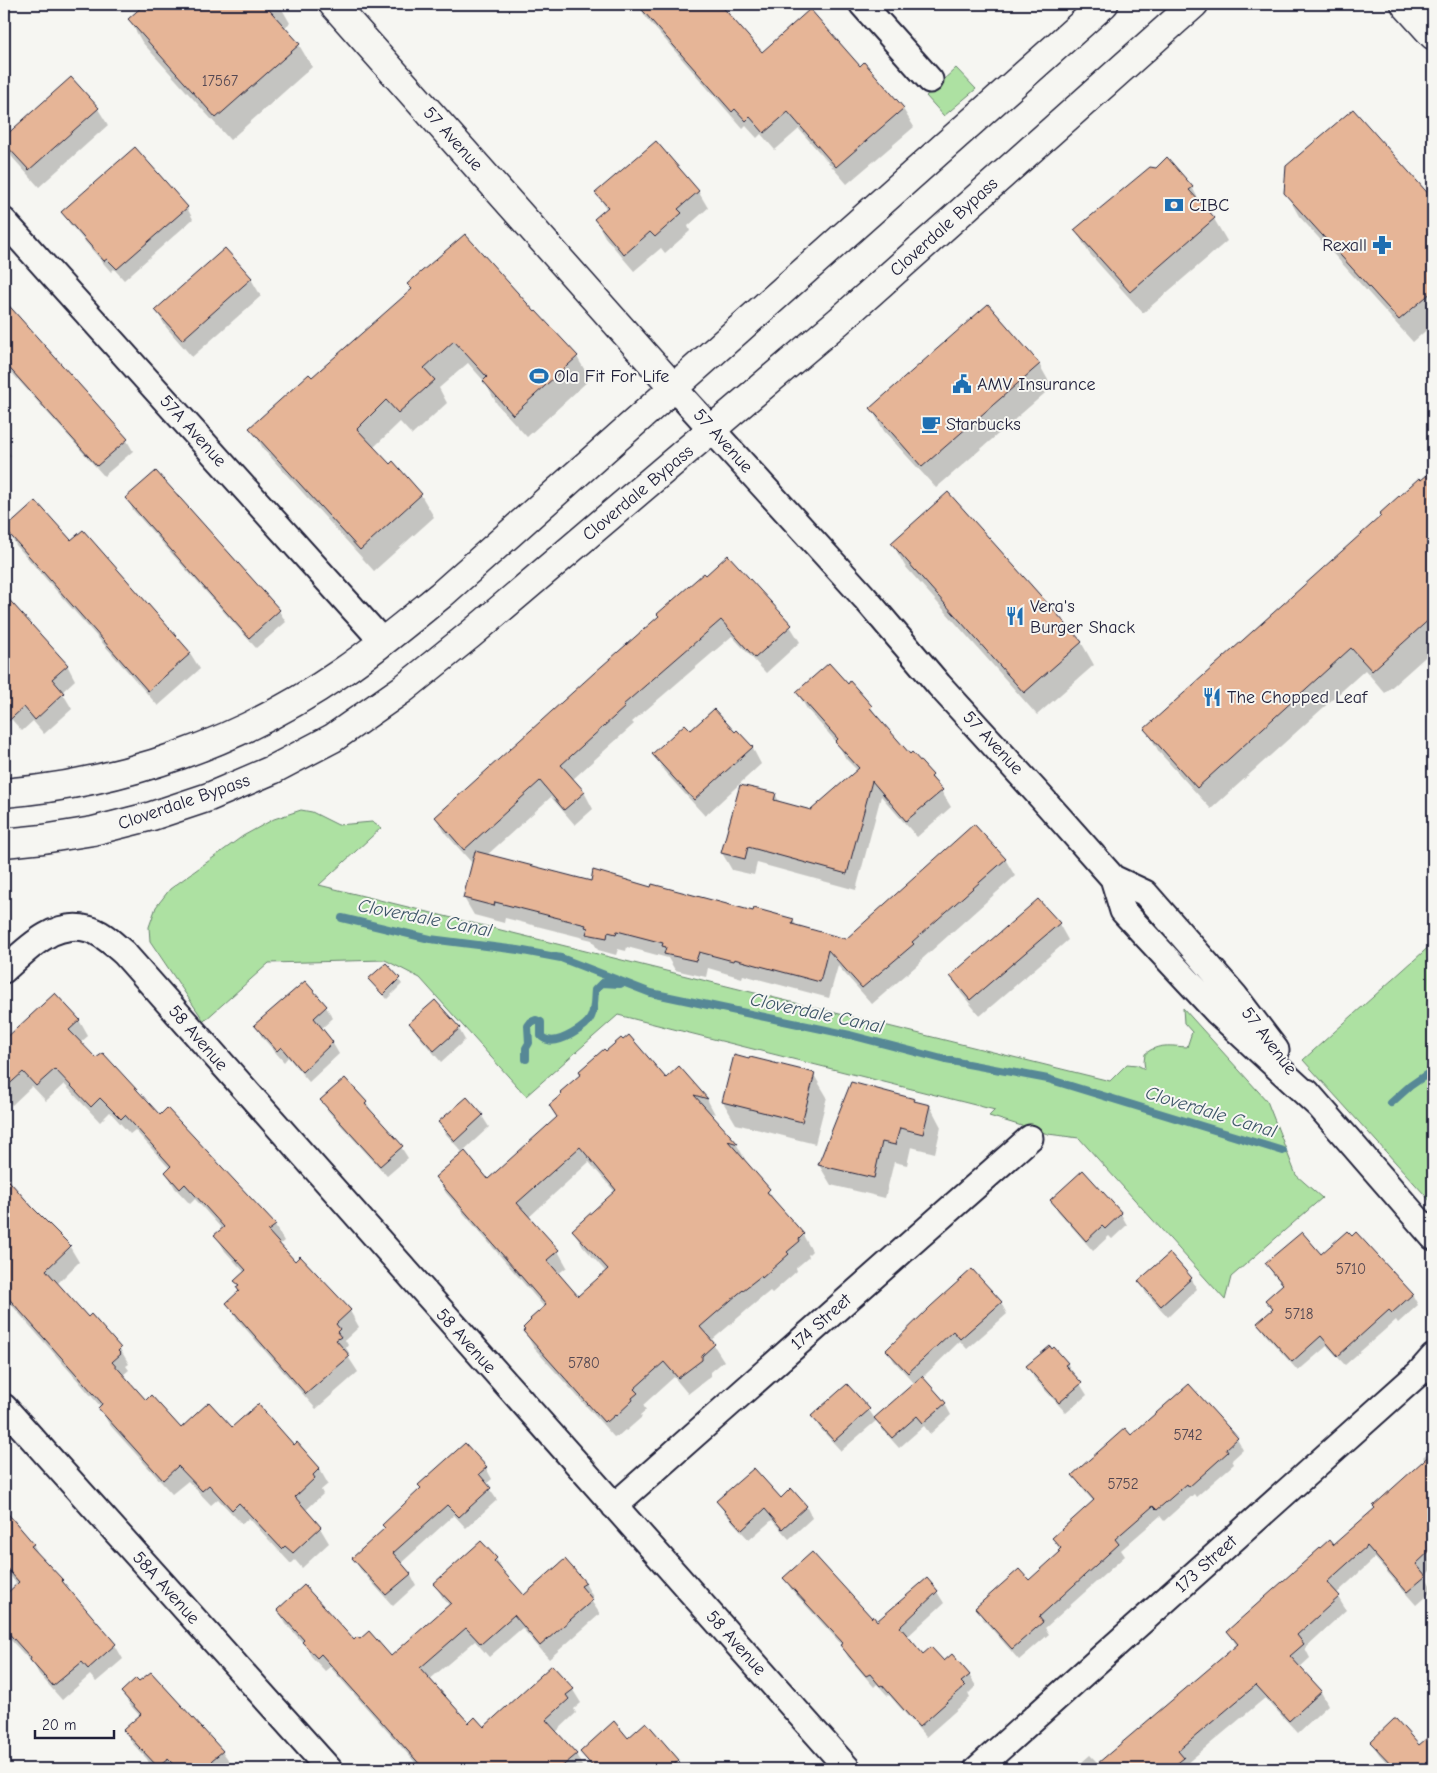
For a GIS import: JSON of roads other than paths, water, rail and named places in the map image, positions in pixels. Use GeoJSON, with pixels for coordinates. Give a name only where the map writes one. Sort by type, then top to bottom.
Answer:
{"type":"FeatureCollection","features":[{"type":"Feature","properties":{"kind":"main road","name":"57 Avenue"},"geometry":{"type":"LineString","coordinates":[[333,4],[674,388]]}},
{"type":"Feature","properties":{"kind":"main road"},"geometry":{"type":"LineString","coordinates":[[4,793],[31,791],[129,772],[204,746],[252,725],[299,699],[341,672],[441,595],[1104,4]]}},
{"type":"Feature","properties":{"kind":"main road","name":"Cloverdale Bypass"},"geometry":{"type":"LineString","coordinates":[[4,842],[43,839],[93,831],[152,816],[209,797],[242,784],[333,738],[403,689],[471,634],[847,314],[1194,4]]}},
{"type":"Feature","properties":{"kind":"main road"},"geometry":{"type":"LineString","coordinates":[[1405,4],[1433,35]]}},
{"type":"Feature","properties":{"kind":"street"},"geometry":{"type":"LineString","coordinates":[[862,4],[930,80]]}},
{"type":"Feature","properties":{"kind":"street","name":"57A Avenue"},"geometry":{"type":"LineString","coordinates":[[4,221],[382,642]]}},
{"type":"Feature","properties":{"kind":"street","name":"57 Avenue"},"geometry":{"type":"LineString","coordinates":[[674,388],[1113,878],[1146,893],[1235,996],[1317,1104],[1433,1237]]}},
{"type":"Feature","properties":{"kind":"street","name":"58 Avenue"},"geometry":{"type":"LineString","coordinates":[[4,970],[33,943],[54,931],[76,927],[90,929],[105,937],[124,953],[848,1769]]}},
{"type":"Feature","properties":{"kind":"street","name":"174 Street"},"geometry":{"type":"LineString","coordinates":[[614,1506],[1030,1138]]}},
{"type":"Feature","properties":{"kind":"street","name":"173 Street"},"geometry":{"type":"LineString","coordinates":[[977,1769],[1419,1374],[1433,1357]]}},
{"type":"Feature","properties":{"kind":"street","name":"58A Avenue"},"geometry":{"type":"LineString","coordinates":[[4,1407],[329,1769]]}},
{"type":"Feature","properties":{"kind":"waterway","name":"Cloverdale Canal"},"geometry":{"type":"LineString","coordinates":[[342,918],[430,939],[518,950],[561,958],[651,993],[850,1035],[946,1060],[1048,1079],[1283,1151]]}},
{"type":"Feature","properties":{"kind":"waterway"},"geometry":{"type":"LineString","coordinates":[[526,1059],[526,1048],[529,1043],[528,1026],[531,1022],[536,1020],[541,1022],[541,1036],[546,1040],[559,1040],[579,1030],[588,1021],[593,1011],[595,990],[602,983],[620,984]]}},
{"type":"Feature","properties":{"kind":"waterway","name":"Cloverdale Canal"},"geometry":{"type":"LineString","coordinates":[[1391,1103],[1410,1086],[1433,1070]]}},
{"type":"Feature","properties":{"kind":"place","name":"CIBC"},"geometry":{"type":"Point","coordinates":[1174,205]}},
{"type":"Feature","properties":{"kind":"place","name":"Rexall"},"geometry":{"type":"Point","coordinates":[1382,245]}},
{"type":"Feature","properties":{"kind":"place","name":"Ola Fit For Life"},"geometry":{"type":"Point","coordinates":[539,376]}},
{"type":"Feature","properties":{"kind":"place","name":"AMV Insurance"},"geometry":{"type":"Point","coordinates":[962,384]}},
{"type":"Feature","properties":{"kind":"place","name":"Starbucks"},"geometry":{"type":"Point","coordinates":[931,424]}},
{"type":"Feature","properties":{"kind":"place","name":"Vera's Burger Shack"},"geometry":{"type":"Point","coordinates":[1015,616]}},
{"type":"Feature","properties":{"kind":"place","name":"The Chopped Leaf"},"geometry":{"type":"Point","coordinates":[1212,697]}}]}
